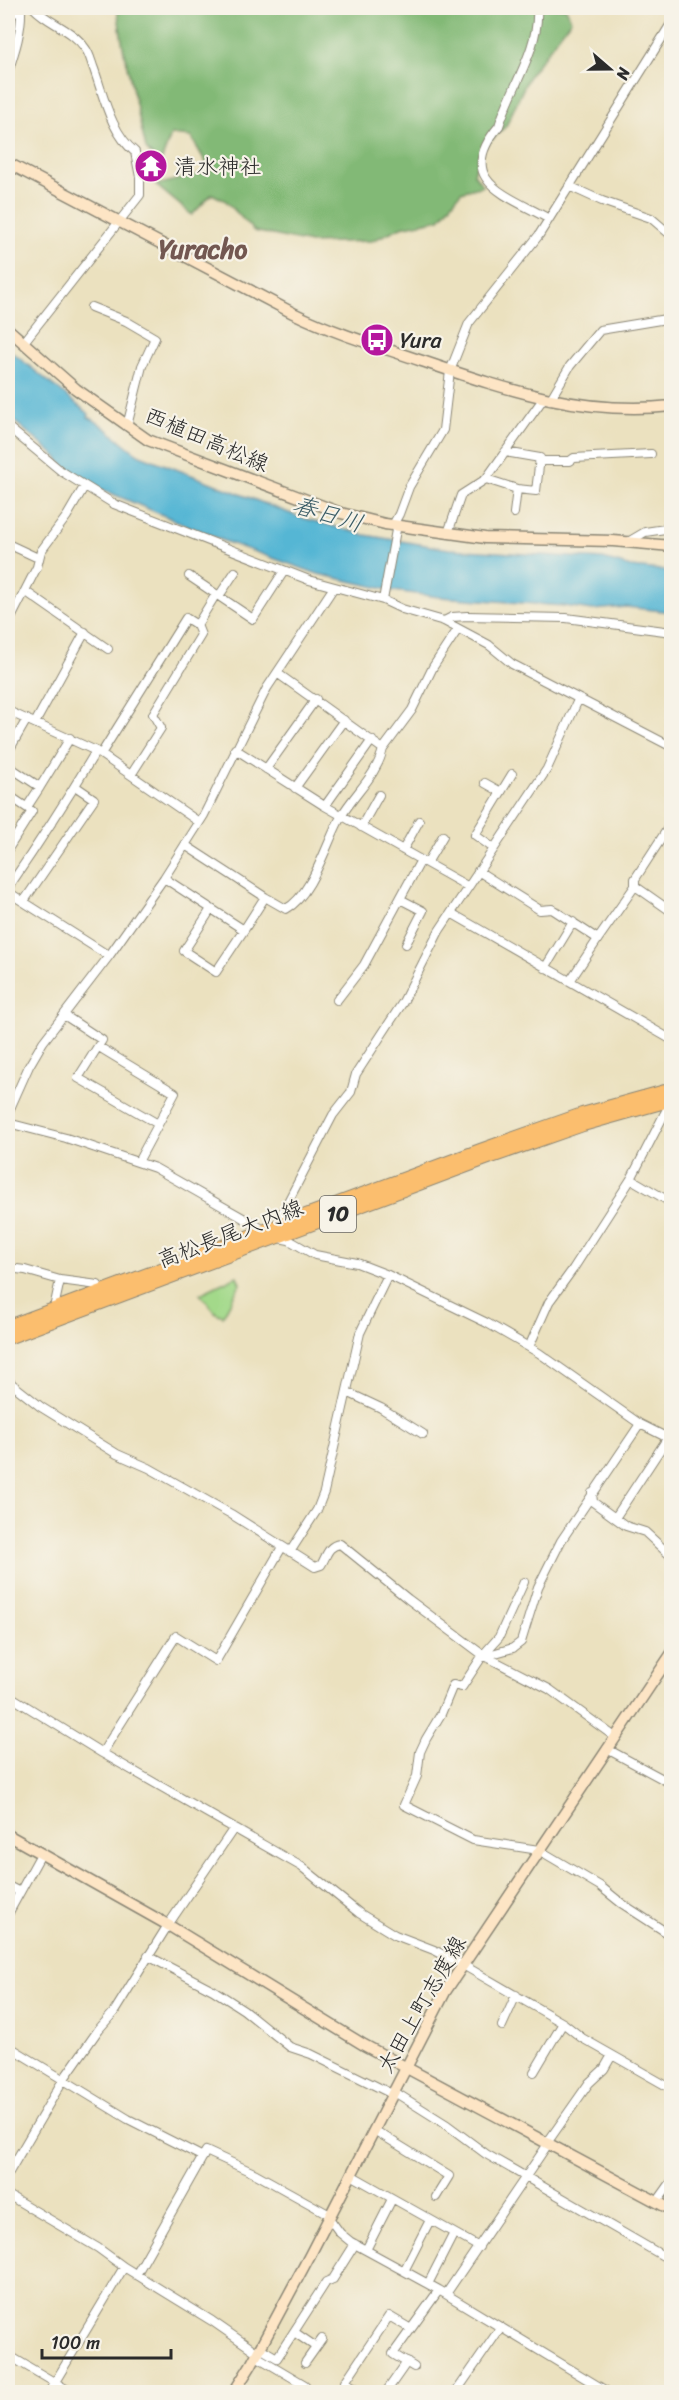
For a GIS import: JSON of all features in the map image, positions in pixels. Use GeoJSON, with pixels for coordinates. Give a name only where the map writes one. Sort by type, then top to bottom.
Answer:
{"type":"FeatureCollection","features":[{"type":"Feature","properties":{"kind":"main road"},"geometry":{"type":"LineString","coordinates":[[8,163],[315,324],[450,371],[546,400],[600,408],[672,406]]}},
{"type":"Feature","properties":{"kind":"main road","name":"西植田高松線"},"geometry":{"type":"LineString","coordinates":[[8,330],[76,388],[148,440],[341,513],[393,525],[485,538],[628,542],[672,546]]}},
{"type":"Feature","properties":{"kind":"main road","name":"高松長尾大内線"},"geometry":{"type":"LineString","coordinates":[[8,1338],[277,1237],[505,1147],[582,1114],[672,1089]]}},
{"type":"Feature","properties":{"kind":"main road","name":"高松長尾大内線"},"geometry":{"type":"LineString","coordinates":[[8,1326],[265,1230],[505,1147],[672,1100]]}},
{"type":"Feature","properties":{"kind":"main road","name":"太田上町志度線"},"geometry":{"type":"LineString","coordinates":[[234,2392],[258,2352],[330,2217],[445,1992],[672,1653]]}},
{"type":"Feature","properties":{"kind":"main road"},"geometry":{"type":"LineString","coordinates":[[8,1835],[168,1925],[339,2030],[672,2210]]}},
{"type":"Feature","properties":{"kind":"street"},"geometry":{"type":"LineString","coordinates":[[24,342],[140,195],[140,177],[135,152],[123,143],[87,50],[76,37],[44,18],[34,8]]}},
{"type":"Feature","properties":{"kind":"street"},"geometry":{"type":"LineString","coordinates":[[537,8],[538,20],[534,41],[499,126],[489,138],[481,155],[481,166],[484,177],[492,186],[549,219]]}},
{"type":"Feature","properties":{"kind":"street"},"geometry":{"type":"LineString","coordinates":[[8,14],[21,9],[17,43],[8,72]]}},
{"type":"Feature","properties":{"kind":"street"},"geometry":{"type":"LineString","coordinates":[[384,597],[396,530],[393,525],[409,486],[443,430],[450,371],[469,323],[532,245],[672,22]]}},
{"type":"Feature","properties":{"kind":"street"},"geometry":{"type":"LineString","coordinates":[[569,186],[602,201],[651,218],[672,236]]}},
{"type":"Feature","properties":{"kind":"street"},"geometry":{"type":"LineString","coordinates":[[91,307],[126,321],[155,338],[142,366],[127,426]]}},
{"type":"Feature","properties":{"kind":"street"},"geometry":{"type":"LineString","coordinates":[[448,533],[461,495],[486,479],[570,366],[600,330],[672,318]]}},
{"type":"Feature","properties":{"kind":"street"},"geometry":{"type":"LineString","coordinates":[[8,426],[84,487],[134,513],[284,570],[334,587],[384,597],[402,609],[444,621],[489,645],[512,664],[672,747]]}},
{"type":"Feature","properties":{"kind":"street"},"geometry":{"type":"LineString","coordinates":[[486,479],[517,489],[536,491],[540,458],[505,452]]}},
{"type":"Feature","properties":{"kind":"street"},"geometry":{"type":"LineString","coordinates":[[539,461],[570,461],[574,458],[651,454]]}},
{"type":"Feature","properties":{"kind":"street"},"geometry":{"type":"LineString","coordinates":[[8,624],[38,567],[38,558],[84,487]]}},
{"type":"Feature","properties":{"kind":"street"},"geometry":{"type":"LineString","coordinates":[[514,513],[517,489]]}},
{"type":"Feature","properties":{"kind":"street"},"geometry":{"type":"LineString","coordinates":[[628,542],[645,532],[672,528]]}},
{"type":"Feature","properties":{"kind":"street"},"geometry":{"type":"LineString","coordinates":[[8,544],[38,558]]}},
{"type":"Feature","properties":{"kind":"street"},"geometry":{"type":"LineString","coordinates":[[189,576],[253,619],[284,570]]}},
{"type":"Feature","properties":{"kind":"street"},"geometry":{"type":"LineString","coordinates":[[197,625],[235,572]]}},
{"type":"Feature","properties":{"kind":"street"},"geometry":{"type":"LineString","coordinates":[[8,1113],[29,1066],[43,1042],[109,956],[164,878],[199,822],[235,749],[277,673],[334,587]]}},
{"type":"Feature","properties":{"kind":"street"},"geometry":{"type":"LineString","coordinates":[[25,591],[108,648]]}},
{"type":"Feature","properties":{"kind":"street"},"geometry":{"type":"LineString","coordinates":[[444,621],[452,617],[466,616],[566,618],[672,632]]}},
{"type":"Feature","properties":{"kind":"street"},"geometry":{"type":"LineString","coordinates":[[109,956],[8,890],[186,618],[197,625],[201,635],[153,714],[161,728],[131,775]]}},
{"type":"Feature","properties":{"kind":"street"},"geometry":{"type":"LineString","coordinates":[[185,844],[286,909],[296,904],[320,863],[342,816],[380,764],[384,749],[412,710],[433,667],[458,629]]}},
{"type":"Feature","properties":{"kind":"street"},"geometry":{"type":"LineString","coordinates":[[8,752],[31,721],[85,632]]}},
{"type":"Feature","properties":{"kind":"street"},"geometry":{"type":"LineString","coordinates":[[277,673],[384,749]]}},
{"type":"Feature","properties":{"kind":"street"},"geometry":{"type":"LineString","coordinates":[[266,769],[316,699]]}},
{"type":"Feature","properties":{"kind":"street"},"geometry":{"type":"LineString","coordinates":[[282,1224],[280,1217],[291,1200],[316,1144],[333,1115],[351,1092],[356,1074],[403,1002],[467,886],[547,770],[579,700]]}},
{"type":"Feature","properties":{"kind":"street"},"geometry":{"type":"LineString","coordinates":[[8,711],[99,752],[199,822]]}},
{"type":"Feature","properties":{"kind":"street"},"geometry":{"type":"LineString","coordinates":[[295,788],[344,720]]}},
{"type":"Feature","properties":{"kind":"street"},"geometry":{"type":"LineString","coordinates":[[27,807],[70,738]]}},
{"type":"Feature","properties":{"kind":"street"},"geometry":{"type":"LineString","coordinates":[[325,806],[372,740]]}},
{"type":"Feature","properties":{"kind":"street"},"geometry":{"type":"LineString","coordinates":[[235,749],[325,806],[467,886]]}},
{"type":"Feature","properties":{"kind":"street"},"geometry":{"type":"LineString","coordinates":[[8,766],[40,787]]}},
{"type":"Feature","properties":{"kind":"street"},"geometry":{"type":"LineString","coordinates":[[493,848],[475,835],[512,774]]}},
{"type":"Feature","properties":{"kind":"street"},"geometry":{"type":"LineString","coordinates":[[485,783],[501,792]]}},
{"type":"Feature","properties":{"kind":"street"},"geometry":{"type":"LineString","coordinates":[[24,901],[94,799],[75,786]]}},
{"type":"Feature","properties":{"kind":"street"},"geometry":{"type":"LineString","coordinates":[[8,795],[32,811],[8,849]]}},
{"type":"Feature","properties":{"kind":"street"},"geometry":{"type":"LineString","coordinates":[[361,826],[379,795]]}},
{"type":"Feature","properties":{"kind":"street"},"geometry":{"type":"LineString","coordinates":[[403,850],[419,821]]}},
{"type":"Feature","properties":{"kind":"street"},"geometry":{"type":"LineString","coordinates":[[570,981],[635,886],[635,879],[672,822]]}},
{"type":"Feature","properties":{"kind":"street"},"geometry":{"type":"LineString","coordinates":[[338,1000],[364,965],[400,898],[443,836]]}},
{"type":"Feature","properties":{"kind":"street"},"geometry":{"type":"LineString","coordinates":[[478,871],[540,910],[552,909],[598,939]]}},
{"type":"Feature","properties":{"kind":"street"},"geometry":{"type":"LineString","coordinates":[[164,878],[244,930]]}},
{"type":"Feature","properties":{"kind":"street"},"geometry":{"type":"LineString","coordinates":[[635,886],[672,912]]}},
{"type":"Feature","properties":{"kind":"street"},"geometry":{"type":"LineString","coordinates":[[211,909],[184,951],[216,972],[265,897]]}},
{"type":"Feature","properties":{"kind":"street"},"geometry":{"type":"LineString","coordinates":[[400,898],[423,911],[406,944]]}},
{"type":"Feature","properties":{"kind":"street"},"geometry":{"type":"LineString","coordinates":[[451,913],[672,1040]]}},
{"type":"Feature","properties":{"kind":"street"},"geometry":{"type":"LineString","coordinates":[[545,968],[573,922]]}},
{"type":"Feature","properties":{"kind":"street"},"geometry":{"type":"LineString","coordinates":[[64,1015],[102,1040],[78,1078],[158,1124]]}},
{"type":"Feature","properties":{"kind":"street"},"geometry":{"type":"LineString","coordinates":[[99,1047],[175,1093],[138,1162]]}},
{"type":"Feature","properties":{"kind":"street"},"geometry":{"type":"LineString","coordinates":[[529,1347],[549,1302],[631,1179],[672,1100]]}},
{"type":"Feature","properties":{"kind":"street"},"geometry":{"type":"LineString","coordinates":[[8,1123],[66,1138],[155,1168],[277,1237],[289,1240],[315,1255],[357,1263],[388,1275],[487,1323],[529,1347],[640,1424],[669,1440],[615,1518]]}},
{"type":"Feature","properties":{"kind":"street"},"geometry":{"type":"LineString","coordinates":[[631,1179],[672,1203]]}},
{"type":"Feature","properties":{"kind":"street"},"geometry":{"type":"LineString","coordinates":[[8,1268],[98,1286],[101,1292]]}},
{"type":"Feature","properties":{"kind":"street"},"geometry":{"type":"LineString","coordinates":[[290,1552],[317,1510],[324,1492],[360,1333],[388,1275]]}},
{"type":"Feature","properties":{"kind":"street"},"geometry":{"type":"LineString","coordinates":[[54,1308],[60,1280]]}},
{"type":"Feature","properties":{"kind":"street"},"geometry":{"type":"LineString","coordinates":[[8,1381],[41,1407],[117,1454],[149,1468],[319,1567],[329,1549],[333,1545],[340,1544],[408,1599],[488,1654],[549,1689],[615,1737]]}},
{"type":"Feature","properties":{"kind":"street"},"geometry":{"type":"LineString","coordinates":[[346,1392],[381,1408],[423,1434]]}},
{"type":"Feature","properties":{"kind":"street"},"geometry":{"type":"LineString","coordinates":[[488,1654],[513,1648],[521,1641],[538,1587],[552,1559],[592,1493],[640,1424]]}},
{"type":"Feature","properties":{"kind":"street"},"geometry":{"type":"LineString","coordinates":[[592,1493],[593,1502],[626,1526],[645,1532],[672,1557]]}},
{"type":"Feature","properties":{"kind":"street"},"geometry":{"type":"LineString","coordinates":[[102,1753],[176,1636],[216,1661],[282,1547]]}},
{"type":"Feature","properties":{"kind":"street"},"geometry":{"type":"LineString","coordinates":[[524,1582],[508,1622],[488,1654],[462,1687],[453,1685],[441,1714],[420,1752],[417,1776],[404,1805],[473,1840],[539,1850],[600,1886],[621,1903],[672,1936]]}},
{"type":"Feature","properties":{"kind":"street"},"geometry":{"type":"LineString","coordinates":[[8,1695],[102,1753],[302,1866],[359,1912],[395,1935],[434,1950],[463,1965],[562,2023],[582,2038],[672,2089]]}},
{"type":"Feature","properties":{"kind":"street"},"geometry":{"type":"LineString","coordinates":[[607,1749],[672,1784]]}},
{"type":"Feature","properties":{"kind":"street"},"geometry":{"type":"LineString","coordinates":[[8,2174],[63,2080],[114,2012],[168,1925],[234,1828]]}},
{"type":"Feature","properties":{"kind":"street"},"geometry":{"type":"LineString","coordinates":[[8,1914],[41,1854]]}},
{"type":"Feature","properties":{"kind":"street"},"geometry":{"type":"LineString","coordinates":[[8,1886],[20,1892]]}},
{"type":"Feature","properties":{"kind":"street"},"geometry":{"type":"LineString","coordinates":[[148,1956],[213,1990],[244,2010],[290,2047],[311,2054],[393,2093],[447,2125],[486,2154],[672,2261]]}},
{"type":"Feature","properties":{"kind":"street"},"geometry":{"type":"LineString","coordinates":[[502,2026],[516,1995]]}},
{"type":"Feature","properties":{"kind":"street"},"geometry":{"type":"LineString","coordinates":[[534,2072],[562,2023]]}},
{"type":"Feature","properties":{"kind":"street"},"geometry":{"type":"LineString","coordinates":[[8,2046],[128,2119],[203,2157]]}},
{"type":"Feature","properties":{"kind":"street"},"geometry":{"type":"LineString","coordinates":[[386,2392],[410,2365],[393,2354],[479,2247],[547,2144],[612,2055]]}},
{"type":"Feature","properties":{"kind":"street"},"geometry":{"type":"LineString","coordinates":[[374,2130],[449,2175],[436,2198]]}},
{"type":"Feature","properties":{"kind":"street"},"geometry":{"type":"LineString","coordinates":[[136,2275],[206,2151],[256,2174],[330,2217],[340,2233],[355,2244],[443,2292],[608,2392]]}},
{"type":"Feature","properties":{"kind":"street"},"geometry":{"type":"LineString","coordinates":[[351,2175],[479,2247]]}},
{"type":"Feature","properties":{"kind":"street"},"geometry":{"type":"LineString","coordinates":[[657,2202],[672,2181]]}},
{"type":"Feature","properties":{"kind":"street"},"geometry":{"type":"LineString","coordinates":[[366,2250],[393,2199]]}},
{"type":"Feature","properties":{"kind":"street"},"geometry":{"type":"LineString","coordinates":[[9,2200],[98,2248],[136,2275],[212,2321],[305,2385],[302,2392]]}},
{"type":"Feature","properties":{"kind":"street"},"geometry":{"type":"LineString","coordinates":[[404,2271],[430,2220]]}},
{"type":"Feature","properties":{"kind":"street"},"geometry":{"type":"LineString","coordinates":[[428,2284],[454,2233]]}},
{"type":"Feature","properties":{"kind":"street"},"geometry":{"type":"LineString","coordinates":[[258,2352],[277,2358],[326,2282],[333,2279],[355,2244]]}},
{"type":"Feature","properties":{"kind":"street"},"geometry":{"type":"LineString","coordinates":[[49,2392],[124,2267]]}},
{"type":"Feature","properties":{"kind":"street"},"geometry":{"type":"LineString","coordinates":[[362,2392],[345,2382],[389,2316],[411,2329]]}},
{"type":"Feature","properties":{"kind":"street"},"geometry":{"type":"LineString","coordinates":[[456,2392],[501,2327]]}},
{"type":"Feature","properties":{"kind":"street"},"geometry":{"type":"LineString","coordinates":[[294,2332],[316,2347]]}},
{"type":"Feature","properties":{"kind":"street"},"geometry":{"type":"LineString","coordinates":[[305,2363],[322,2339]]}},
{"type":"Feature","properties":{"kind":"street"},"geometry":{"type":"LineString","coordinates":[[8,2355],[71,2392]]}},
{"type":"Feature","properties":{"kind":"green space"},"geometry":{"type":"Polygon","coordinates":[[[117,8],[566,8],[571,20],[529,76],[506,126],[481,150],[474,174],[483,186],[461,192],[440,219],[401,227],[372,241],[310,243],[254,231],[226,201],[212,194],[192,215],[156,185],[211,171],[191,137],[171,135],[160,164],[146,149],[123,47],[117,8]]]}},
{"type":"Feature","properties":{"kind":"green space"},"geometry":{"type":"Polygon","coordinates":[[[237,1276],[240,1284],[223,1316],[216,1313],[200,1294],[237,1276]]]}},
{"type":"Feature","properties":{"kind":"water"},"geometry":{"type":"Polygon","coordinates":[[[8,349],[89,414],[88,417],[102,425],[140,455],[299,517],[365,535],[449,549],[603,559],[631,567],[671,571],[671,612],[626,607],[593,610],[394,591],[318,574],[224,541],[87,483],[65,468],[58,458],[8,416],[8,349]]]}},
{"type":"Feature","properties":{"kind":"place","name":"清水神社"},"geometry":{"type":"Point","coordinates":[151,166]}},
{"type":"Feature","properties":{"kind":"place","name":"Yura"},"geometry":{"type":"Point","coordinates":[377,340]}},
{"type":"Feature","properties":{"kind":"district","name":"Yuracho"},"geometry":{"type":"Point","coordinates":[203,249]}},
{"type":"Feature","properties":{"kind":"water label","name":"春日川"},"geometry":{"type":"Point","coordinates":[328,514]}}]}
